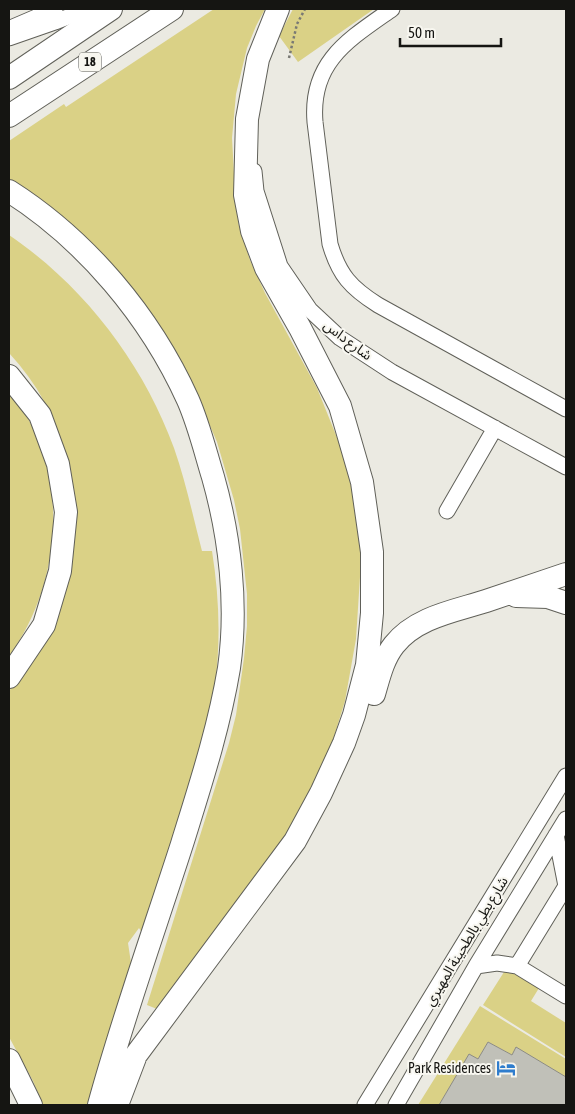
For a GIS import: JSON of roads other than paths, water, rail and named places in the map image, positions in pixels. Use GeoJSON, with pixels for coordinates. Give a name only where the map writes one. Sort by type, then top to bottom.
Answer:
{"type":"FeatureCollection","features":[{"type":"Feature","properties":{"kind":"highway","name":"18"},"geometry":{"type":"LineString","coordinates":[[9,78],[111,9]]}},
{"type":"Feature","properties":{"kind":"highway"},"geometry":{"type":"LineString","coordinates":[[70,75],[99,41],[144,9]]}},
{"type":"Feature","properties":{"kind":"highway","name":"18"},"geometry":{"type":"LineString","coordinates":[[9,116],[172,9]]}},
{"type":"Feature","properties":{"kind":"highway"},"geometry":{"type":"LineString","coordinates":[[117,1105],[136,1055],[295,841],[321,793],[344,743],[354,715],[367,665],[372,613],[372,552],[362,482],[340,406],[300,328],[266,268],[252,231],[245,195],[247,119],[258,59],[278,9]]}},
{"type":"Feature","properties":{"kind":"highway"},"geometry":{"type":"LineString","coordinates":[[9,191],[28,203],[67,236],[104,272],[148,327],[188,400],[198,427],[219,498],[230,561],[232,637],[229,667],[218,719],[200,787],[113,1055],[99,1105]]}},
{"type":"Feature","properties":{"kind":"highway"},"geometry":{"type":"LineString","coordinates":[[9,376],[40,415],[58,464],[66,512],[60,571],[44,624],[9,677]]}},
{"type":"Feature","properties":{"kind":"highway"},"geometry":{"type":"LineString","coordinates":[[250,902],[279,877],[290,864],[329,803],[361,735],[380,671],[394,645],[407,632],[426,621],[566,574]]}},
{"type":"Feature","properties":{"kind":"highway"},"geometry":{"type":"LineString","coordinates":[[498,597],[538,596],[553,598],[566,603]]}},
{"type":"Feature","properties":{"kind":"highway"},"geometry":{"type":"LineString","coordinates":[[9,1060],[31,1105]]}},
{"type":"Feature","properties":{"kind":"street"},"geometry":{"type":"LineString","coordinates":[[9,29],[55,9]]}},
{"type":"Feature","properties":{"kind":"street"},"geometry":{"type":"LineString","coordinates":[[9,38],[88,9]]}},
{"type":"Feature","properties":{"kind":"street"},"geometry":{"type":"LineString","coordinates":[[392,9],[355,35],[336,52],[325,68],[318,85],[314,110],[315,122],[330,244],[335,260],[342,274],[352,287],[378,306],[566,409]]}},
{"type":"Feature","properties":{"kind":"street","name":"شارع داس"},"geometry":{"type":"LineString","coordinates":[[247,119],[256,191],[273,245],[280,266],[310,310],[340,338],[392,372],[566,467]]}},
{"type":"Feature","properties":{"kind":"street"},"geometry":{"type":"LineString","coordinates":[[447,511],[495,428]]}},
{"type":"Feature","properties":{"kind":"street","name":"شارع بطي بالطحينة المهيري"},"geometry":{"type":"LineString","coordinates":[[365,1105],[566,776]]}},
{"type":"Feature","properties":{"kind":"street","name":"شارع بطي بالطحينة المهيري"},"geometry":{"type":"LineString","coordinates":[[396,1105],[476,966],[561,838],[566,818]]}},
{"type":"Feature","properties":{"kind":"street"},"geometry":{"type":"LineString","coordinates":[[517,966],[566,886],[561,838]]}},
{"type":"Feature","properties":{"kind":"street"},"geometry":{"type":"LineString","coordinates":[[476,966],[496,963],[517,966],[566,996]]}},
{"type":"Feature","properties":{"kind":"place","name":"Park Residences"},"geometry":{"type":"Point","coordinates":[506,1068]}}]}
